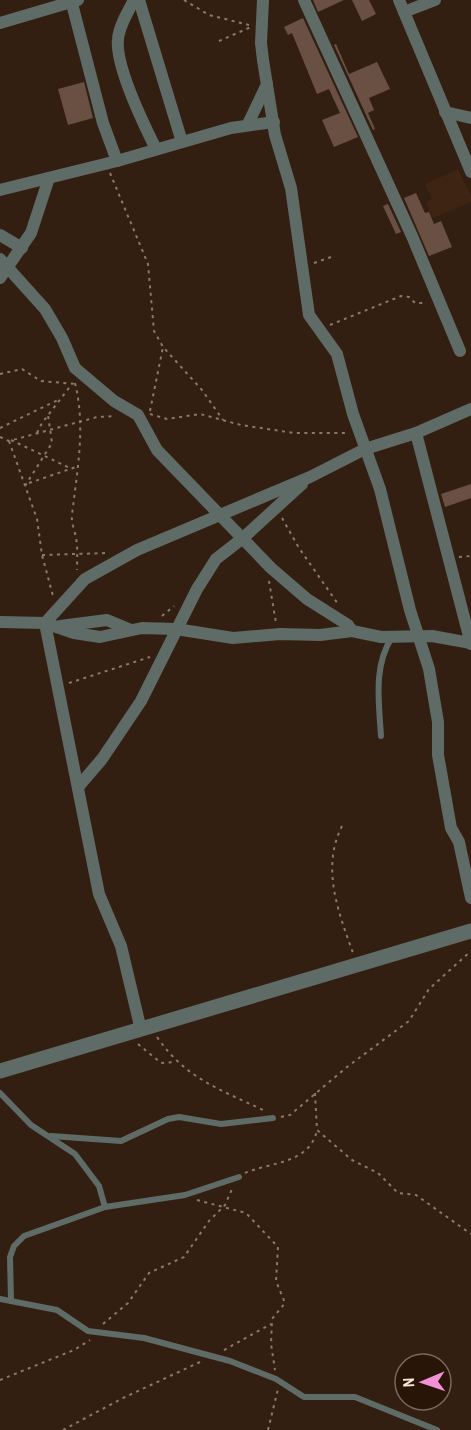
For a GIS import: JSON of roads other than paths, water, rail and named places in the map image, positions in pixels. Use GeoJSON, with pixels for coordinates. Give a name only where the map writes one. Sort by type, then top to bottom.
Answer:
{"type":"FeatureCollection","features":[{"type":"Feature","properties":{"kind":"street"},"geometry":{"type":"LineString","coordinates":[[134,0],[118,36],[117,47],[156,149]]}},
{"type":"Feature","properties":{"kind":"street"},"geometry":{"type":"LineString","coordinates":[[139,0],[182,142]]}},
{"type":"Feature","properties":{"kind":"street"},"geometry":{"type":"LineString","coordinates":[[263,0],[261,43],[275,135],[291,188],[309,315],[337,354],[353,414],[362,436],[392,535],[410,610],[420,635],[438,722],[438,755],[451,828],[459,842],[471,898]]}},
{"type":"Feature","properties":{"kind":"street"},"geometry":{"type":"LineString","coordinates":[[304,0],[460,351]]}},
{"type":"Feature","properties":{"kind":"street"},"geometry":{"type":"LineString","coordinates":[[435,0],[402,6],[471,171]]}},
{"type":"Feature","properties":{"kind":"street"},"geometry":{"type":"LineString","coordinates":[[0,23],[74,1],[111,163]]}},
{"type":"Feature","properties":{"kind":"street"},"geometry":{"type":"LineString","coordinates":[[248,124],[267,83]]}},
{"type":"Feature","properties":{"kind":"street"},"geometry":{"type":"LineString","coordinates":[[445,112],[471,118]]}},
{"type":"Feature","properties":{"kind":"street"},"geometry":{"type":"LineString","coordinates":[[0,190],[111,163],[248,124],[274,122]]}},
{"type":"Feature","properties":{"kind":"street"},"geometry":{"type":"LineString","coordinates":[[0,278],[4,263],[22,248],[31,233],[49,177]]}},
{"type":"Feature","properties":{"kind":"street"},"geometry":{"type":"LineString","coordinates":[[0,235],[22,248]]}},
{"type":"Feature","properties":{"kind":"street"},"geometry":{"type":"LineString","coordinates":[[4,263],[45,309],[62,338],[75,368],[109,397],[133,412],[143,423],[157,450],[219,515],[301,594],[350,628],[392,637],[420,635],[471,643],[416,433]]}},
{"type":"Feature","properties":{"kind":"street"},"geometry":{"type":"LineString","coordinates":[[140,1030],[121,946],[99,894],[58,686],[50,621],[75,588],[123,557],[310,477],[365,449],[416,433],[471,409]]}},
{"type":"Feature","properties":{"kind":"street"},"geometry":{"type":"LineString","coordinates":[[78,787],[102,759],[141,701],[176,629],[216,559],[243,538],[310,477]]}},
{"type":"Feature","properties":{"kind":"street"},"geometry":{"type":"LineString","coordinates":[[0,622],[50,621],[74,633],[100,637],[131,630],[176,629],[233,638],[280,634],[320,635],[350,628]]}},
{"type":"Feature","properties":{"kind":"street"},"geometry":{"type":"LineString","coordinates":[[0,1071],[471,931]]}},
{"type":"Feature","properties":{"kind":"lane"},"geometry":{"type":"LineString","coordinates":[[381,736],[379,668],[385,648],[392,637]]}},
{"type":"Feature","properties":{"kind":"lane"},"geometry":{"type":"LineString","coordinates":[[0,1093],[31,1125],[51,1136],[75,1154],[94,1177],[105,1207]]}},
{"type":"Feature","properties":{"kind":"lane"},"geometry":{"type":"LineString","coordinates":[[51,1136],[121,1141],[168,1119],[179,1117],[221,1124],[273,1118]]}},
{"type":"Feature","properties":{"kind":"lane"},"geometry":{"type":"LineString","coordinates":[[11,1301],[9,1272],[14,1246],[24,1236],[105,1207],[171,1197],[239,1177]]}},
{"type":"Feature","properties":{"kind":"lane"},"geometry":{"type":"LineString","coordinates":[[0,1299],[57,1310],[88,1331],[144,1338],[211,1356],[278,1380],[304,1396],[355,1397],[437,1430]]}}]}
